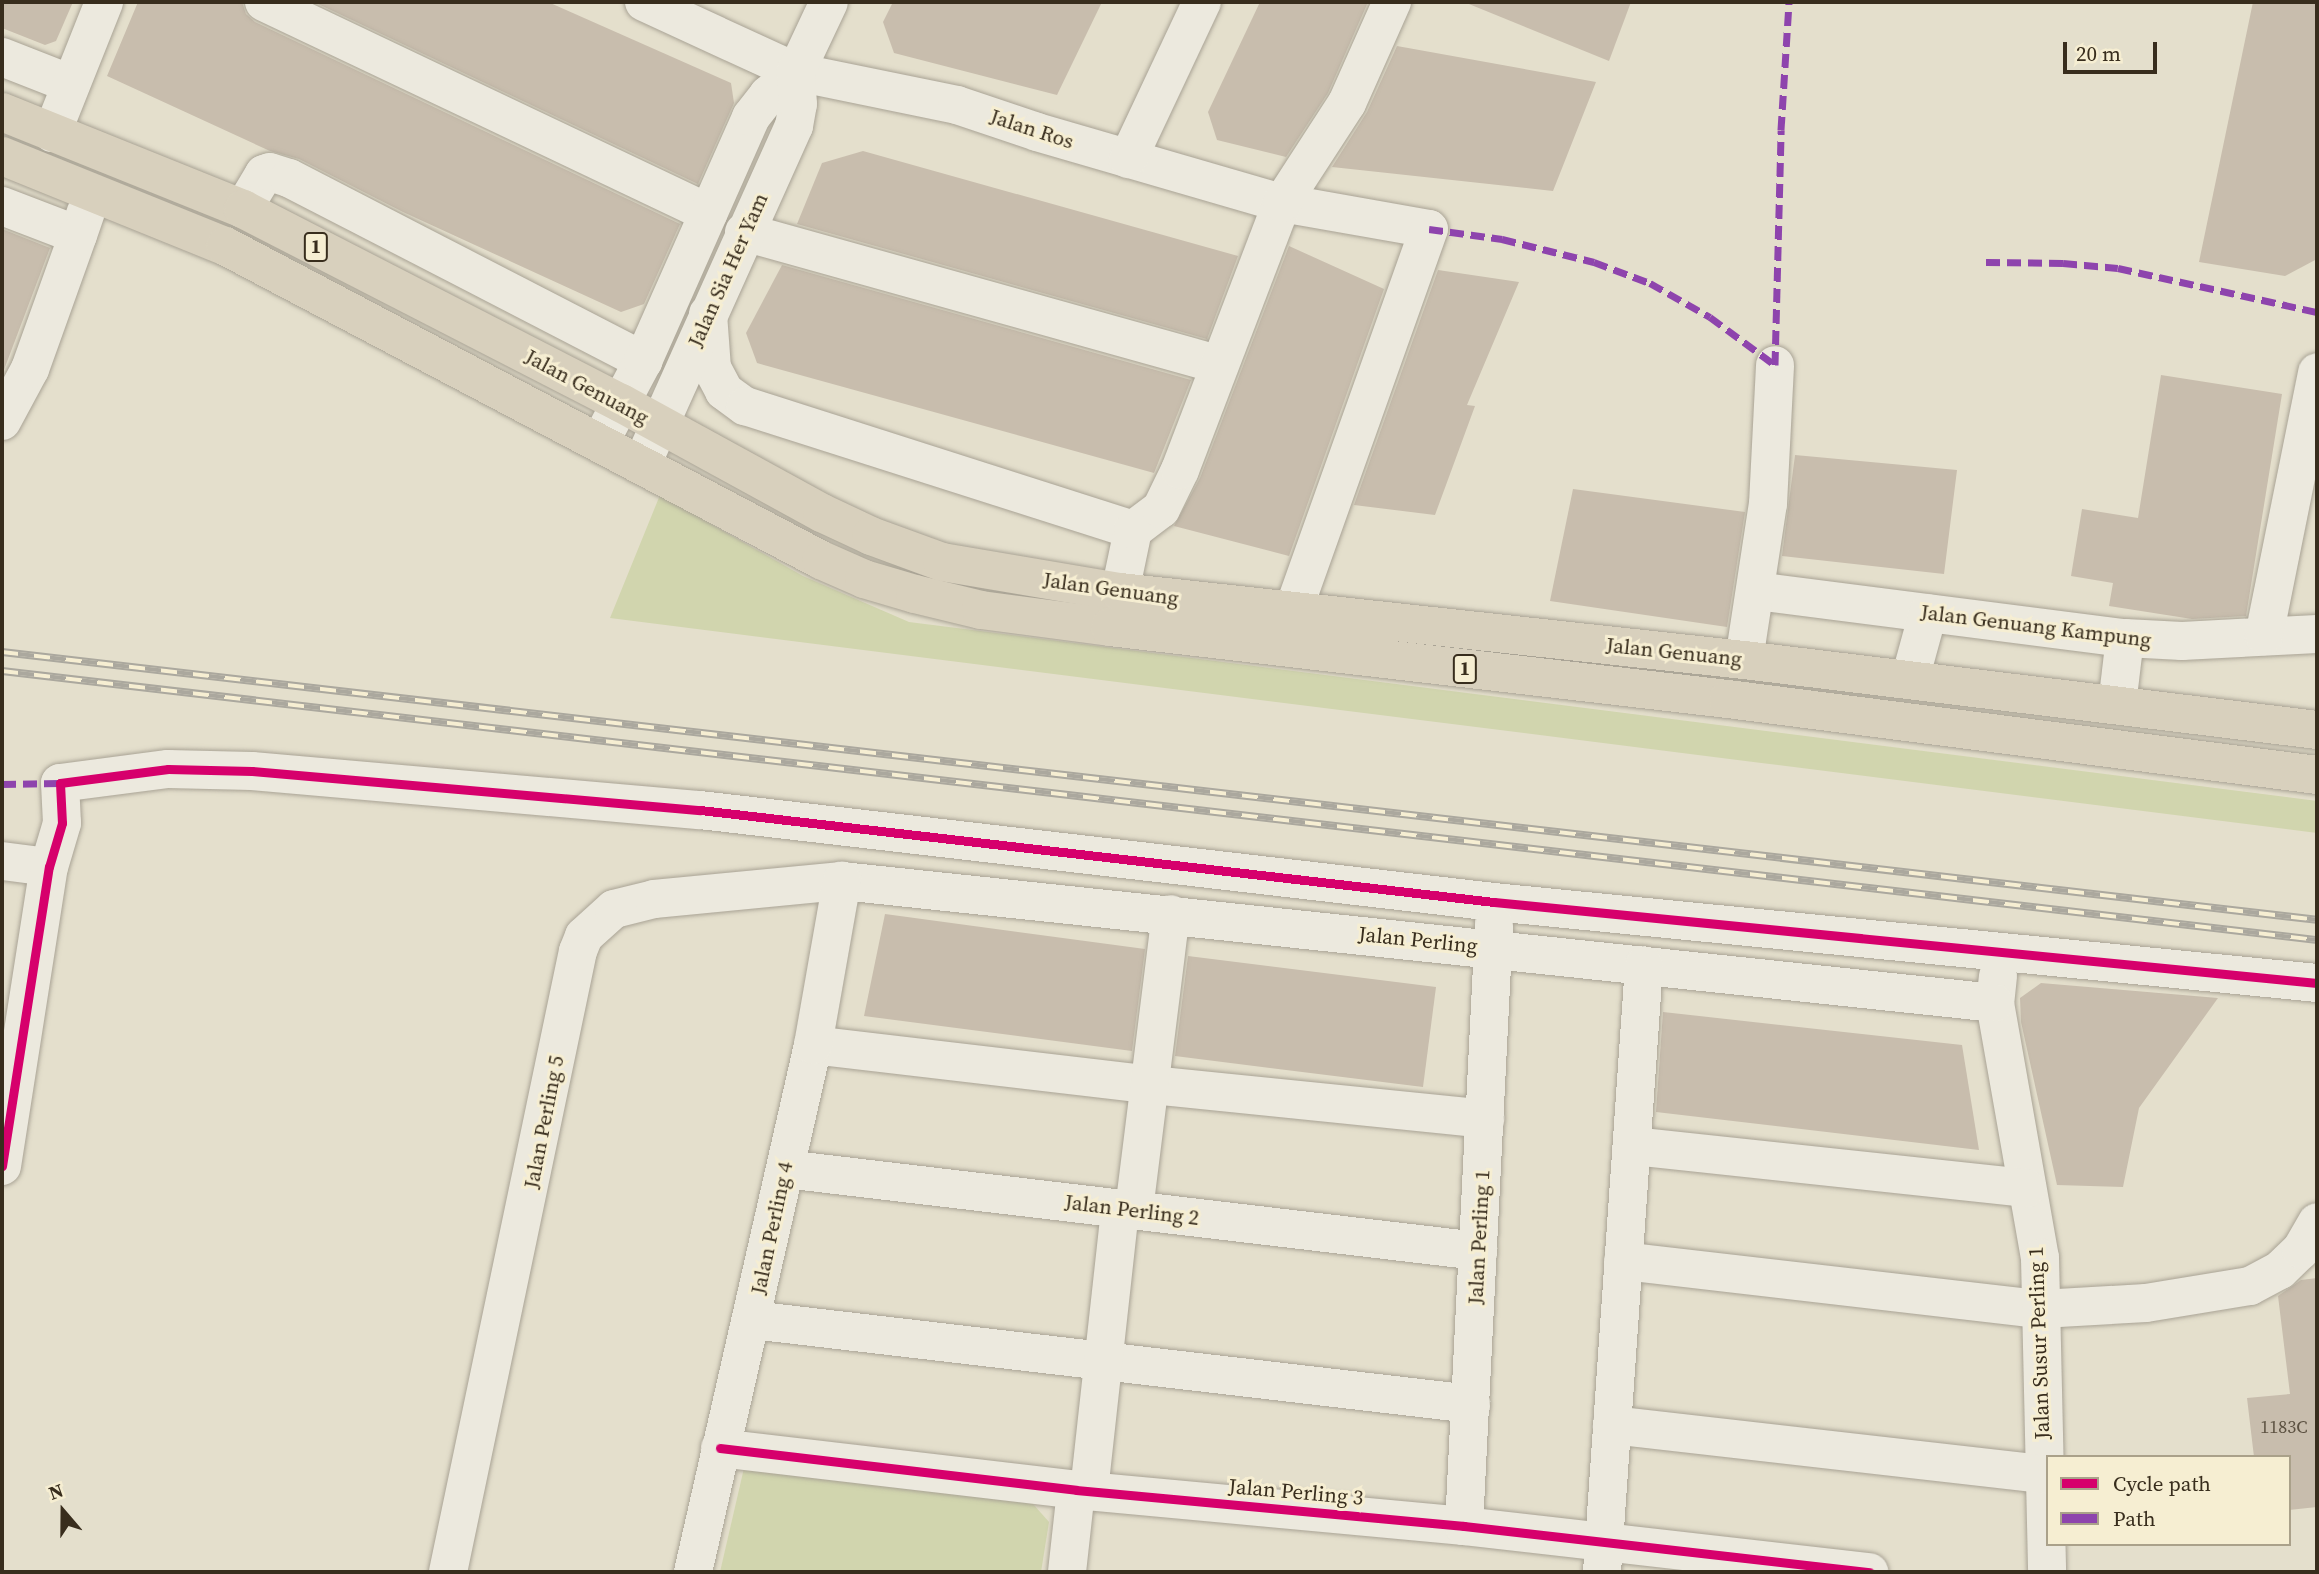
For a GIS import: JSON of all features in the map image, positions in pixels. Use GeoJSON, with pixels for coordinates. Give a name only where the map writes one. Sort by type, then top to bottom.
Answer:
{"type":"FeatureCollection","features":[{"type":"Feature","properties":{"kind":"highway","name":"Jalan Genuang"},"geometry":{"type":"LineString","coordinates":[[2,112],[243,209],[621,403],[822,513],[942,562],[1120,592],[1910,679],[2317,730]]}},
{"type":"Feature","properties":{"kind":"highway","name":"Jalan Genuang"},"geometry":{"type":"LineString","coordinates":[[2,156],[225,246],[642,464],[821,561],[853,575],[915,594],[981,610],[1124,629],[1728,699],[2317,775]]}},
{"type":"Feature","properties":{"kind":"street"},"geometry":{"type":"LineString","coordinates":[[52,133],[104,2]]}},
{"type":"Feature","properties":{"kind":"street"},"geometry":{"type":"LineString","coordinates":[[264,2],[708,213]]}},
{"type":"Feature","properties":{"kind":"street","name":"Jalan Sia Her Yam"},"geometry":{"type":"LineString","coordinates":[[600,442],[643,361],[751,117],[768,94],[796,72],[829,2]]}},
{"type":"Feature","properties":{"kind":"street"},"geometry":{"type":"LineString","coordinates":[[1128,159],[1202,2]]}},
{"type":"Feature","properties":{"kind":"street"},"geometry":{"type":"LineString","coordinates":[[1120,592],[1133,530],[1161,509],[1180,470],[1282,203],[1347,103],[1392,2]]}},
{"type":"Feature","properties":{"kind":"street","name":"Jalan Ros"},"geometry":{"type":"LineString","coordinates":[[648,3],[796,72],[957,105],[1128,159],[1282,203],[1429,229],[1293,610]]}},
{"type":"Feature","properties":{"kind":"street"},"geometry":{"type":"LineString","coordinates":[[2,57],[71,84]]}},
{"type":"Feature","properties":{"kind":"street","name":"Jalan Sia Her Yam"},"geometry":{"type":"LineString","coordinates":[[642,464],[744,232],[794,126],[798,104],[796,72]]}},
{"type":"Feature","properties":{"kind":"street"},"geometry":{"type":"LineString","coordinates":[[243,209],[264,174],[270,172],[289,178],[643,361]]}},
{"type":"Feature","properties":{"kind":"street"},"geometry":{"type":"LineString","coordinates":[[2,421],[30,369],[93,192]]}},
{"type":"Feature","properties":{"kind":"street"},"geometry":{"type":"LineString","coordinates":[[2,206],[78,235]]}},
{"type":"Feature","properties":{"kind":"street"},"geometry":{"type":"LineString","coordinates":[[744,232],[1219,365]]}},
{"type":"Feature","properties":{"kind":"street"},"geometry":{"type":"LineString","coordinates":[[708,314],[712,368],[724,391],[745,405],[1133,530]]}},
{"type":"Feature","properties":{"kind":"street"},"geometry":{"type":"LineString","coordinates":[[1744,660],[1769,504],[1775,365]]}},
{"type":"Feature","properties":{"kind":"street"},"geometry":{"type":"LineString","coordinates":[[2264,636],[2317,372]]}},
{"type":"Feature","properties":{"kind":"street","name":"Jalan Genuang Kampung"},"geometry":{"type":"LineString","coordinates":[[1756,591],[2125,638],[2182,641],[2317,634]]}},
{"type":"Feature","properties":{"kind":"street"},"geometry":{"type":"LineString","coordinates":[[1910,679],[1928,613]]}},
{"type":"Feature","properties":{"kind":"street"},"geometry":{"type":"LineString","coordinates":[[2117,705],[2125,638]]}},
{"type":"Feature","properties":{"kind":"street"},"geometry":{"type":"LineString","coordinates":[[2,1166],[49,867],[62,823],[60,783],[168,769],[252,771],[700,810],[1494,902],[2317,983]]}},
{"type":"Feature","properties":{"kind":"street"},"geometry":{"type":"LineString","coordinates":[[2,862],[49,867]]}},
{"type":"Feature","properties":{"kind":"street","name":"Jalan Perling"},"geometry":{"type":"LineString","coordinates":[[842,881],[1995,1003]]}},
{"type":"Feature","properties":{"kind":"street","name":"Jalan Perling 4"},"geometry":{"type":"LineString","coordinates":[[693,1572],[813,1045],[842,881]]}},
{"type":"Feature","properties":{"kind":"street","name":"Jalan Perling 5"},"geometry":{"type":"LineString","coordinates":[[448,1572],[584,936],[614,909],[654,899],[842,881]]}},
{"type":"Feature","properties":{"kind":"street","name":"Jalan Perling 1"},"geometry":{"type":"LineString","coordinates":[[1464,1525],[1494,902]]}},
{"type":"Feature","properties":{"kind":"street"},"geometry":{"type":"LineString","coordinates":[[1068,1572],[1127,1210],[1152,1085],[1171,914]]}},
{"type":"Feature","properties":{"kind":"street","name":"Jalan Susur Perling 1"},"geometry":{"type":"LineString","coordinates":[[2001,950],[1995,1003],[2040,1258],[2046,1539]]}},
{"type":"Feature","properties":{"kind":"street"},"geometry":{"type":"LineString","coordinates":[[1603,1556],[1644,965]]}},
{"type":"Feature","properties":{"kind":"street"},"geometry":{"type":"LineString","coordinates":[[813,1045],[1152,1085],[1485,1119]]}},
{"type":"Feature","properties":{"kind":"street"},"geometry":{"type":"LineString","coordinates":[[1632,1146],[2027,1188]]}},
{"type":"Feature","properties":{"kind":"street","name":"Jalan Perling 2"},"geometry":{"type":"LineString","coordinates":[[785,1169],[1478,1251]]}},
{"type":"Feature","properties":{"kind":"street"},"geometry":{"type":"LineString","coordinates":[[1623,1261],[2040,1309],[2146,1303],[2250,1286],[2280,1270],[2301,1250],[2317,1222]]}},
{"type":"Feature","properties":{"kind":"street"},"geometry":{"type":"LineString","coordinates":[[752,1320],[1101,1363],[1471,1404]]}},
{"type":"Feature","properties":{"kind":"street"},"geometry":{"type":"LineString","coordinates":[[1612,1425],[2044,1474]]}},
{"type":"Feature","properties":{"kind":"street","name":"Jalan Perling 3"},"geometry":{"type":"LineString","coordinates":[[720,1448],[1082,1490],[1464,1525],[1603,1556],[1869,1572]]}},
{"type":"Feature","properties":{"kind":"street","name":"Jalan Susur Perling 1"},"geometry":{"type":"LineString","coordinates":[[2046,1546],[2047,1572]]}},
{"type":"Feature","properties":{"kind":"green space"},"geometry":{"type":"Polygon","coordinates":[[[660,495],[803,576],[909,622],[2317,801],[2317,833],[610,618],[660,495]]]}},
{"type":"Feature","properties":{"kind":"green space"},"geometry":{"type":"Polygon","coordinates":[[[744,1468],[1026,1496],[1049,1522],[1041,1572],[720,1572],[744,1468]]]}},
{"type":"Feature","properties":{"kind":"building"},"geometry":{"type":"Polygon","coordinates":[[[2,2],[73,2],[56,41],[45,45],[2,28],[2,2]]]}},
{"type":"Feature","properties":{"kind":"building"},"geometry":{"type":"Polygon","coordinates":[[[138,2],[242,2],[246,14],[255,22],[680,224],[644,304],[621,312],[403,212],[299,159],[270,151],[107,76],[138,2]]]}},
{"type":"Feature","properties":{"kind":"building"},"geometry":{"type":"Polygon","coordinates":[[[314,2],[548,2],[731,83],[734,103],[698,184],[314,2]]]}},
{"type":"Feature","properties":{"kind":"building"},"geometry":{"type":"Polygon","coordinates":[[[893,2],[1102,2],[1057,95],[894,53],[883,22],[893,2]]]}},
{"type":"Feature","properties":{"kind":"building"},"geometry":{"type":"Polygon","coordinates":[[[1260,2],[1368,2],[1328,93],[1286,157],[1217,140],[1208,112],[1260,2]]]}},
{"type":"Feature","properties":{"kind":"building"},"geometry":{"type":"Polygon","coordinates":[[[1464,2],[1631,2],[1609,61],[1464,2]]]}},
{"type":"Feature","properties":{"kind":"building"},"geometry":{"type":"Polygon","coordinates":[[[2253,2],[2317,2],[2317,259],[2285,276],[2199,262],[2253,2]]]}},
{"type":"Feature","properties":{"kind":"building"},"geometry":{"type":"Polygon","coordinates":[[[1397,46],[1596,82],[1553,191],[1332,167],[1367,112],[1397,46]]]}},
{"type":"Feature","properties":{"kind":"building"},"geometry":{"type":"Polygon","coordinates":[[[863,151],[1238,256],[1207,339],[797,224],[822,163],[863,151]]]}},
{"type":"Feature","properties":{"kind":"building"},"geometry":{"type":"Polygon","coordinates":[[[2,229],[50,248],[2,375],[2,229]]]}},
{"type":"Feature","properties":{"kind":"building"},"geometry":{"type":"Polygon","coordinates":[[[1289,246],[1384,289],[1289,556],[1174,526],[1200,478],[1289,246]]]}},
{"type":"Feature","properties":{"kind":"building"},"geometry":{"type":"Polygon","coordinates":[[[782,265],[1191,380],[1154,473],[757,363],[746,333],[782,265]]]}},
{"type":"Feature","properties":{"kind":"building"},"geometry":{"type":"Polygon","coordinates":[[[1438,270],[1519,282],[1467,405],[1475,406],[1435,515],[1354,505],[1438,270]]]}},
{"type":"Feature","properties":{"kind":"building"},"geometry":{"type":"Polygon","coordinates":[[[2161,375],[2282,394],[2246,616],[2192,619],[2109,606],[2113,583],[2071,576],[2082,509],[2138,518],[2161,375]]]}},
{"type":"Feature","properties":{"kind":"building"},"geometry":{"type":"Polygon","coordinates":[[[1795,455],[1957,470],[1944,574],[1782,556],[1795,455]]]}},
{"type":"Feature","properties":{"kind":"building"},"geometry":{"type":"Polygon","coordinates":[[[1573,489],[1745,512],[1727,627],[1550,601],[1573,489]]]}},
{"type":"Feature","properties":{"kind":"building"},"geometry":{"type":"Polygon","coordinates":[[[885,914],[1145,949],[1132,1051],[864,1016],[885,914]]]}},
{"type":"Feature","properties":{"kind":"building"},"geometry":{"type":"Polygon","coordinates":[[[1188,956],[1436,987],[1423,1087],[1175,1056],[1188,956]]]}},
{"type":"Feature","properties":{"kind":"building"},"geometry":{"type":"Polygon","coordinates":[[[2041,983],[2218,998],[2139,1108],[2123,1187],[2057,1185],[2021,1022],[2020,998],[2041,983]]]}},
{"type":"Feature","properties":{"kind":"building"},"geometry":{"type":"Polygon","coordinates":[[[1663,1012],[1962,1045],[1979,1150],[1656,1112],[1663,1012]]]}},
{"type":"Feature","properties":{"kind":"building"},"geometry":{"type":"Polygon","coordinates":[[[2317,1278],[2317,1507],[2291,1510],[2291,1455],[2254,1455],[2247,1398],[2290,1394],[2278,1296],[2301,1280],[2317,1278]]]}},
{"type":"Feature","properties":{"kind":"railway"},"geometry":{"type":"LineString","coordinates":[[2,652],[2317,920]]}},
{"type":"Feature","properties":{"kind":"railway"},"geometry":{"type":"LineString","coordinates":[[2,671],[2317,940]]}},
{"type":"Feature","properties":{"kind":"marked path"},"geometry":{"type":"LineString","coordinates":[[1775,365],[1781,130],[1789,2]]}},
{"type":"Feature","properties":{"kind":"marked path"},"geometry":{"type":"LineString","coordinates":[[1429,229],[1502,239],[1594,262],[1650,283],[1710,317],[1775,365]]}},
{"type":"Feature","properties":{"kind":"marked path"},"geometry":{"type":"LineString","coordinates":[[1986,262],[2063,263],[2118,268],[2317,312]]}},
{"type":"Feature","properties":{"kind":"marked path"},"geometry":{"type":"LineString","coordinates":[[2,784],[60,783]]}},
{"type":"Feature","properties":{"kind":"cycle path"},"geometry":{"type":"LineString","coordinates":[[2,1166],[49,867],[62,823],[60,783],[168,769],[252,771],[700,810],[1494,902],[2317,983]]}},
{"type":"Feature","properties":{"kind":"cycle path"},"geometry":{"type":"LineString","coordinates":[[720,1448],[1076,1490],[1464,1526],[1869,1572]]}}]}
